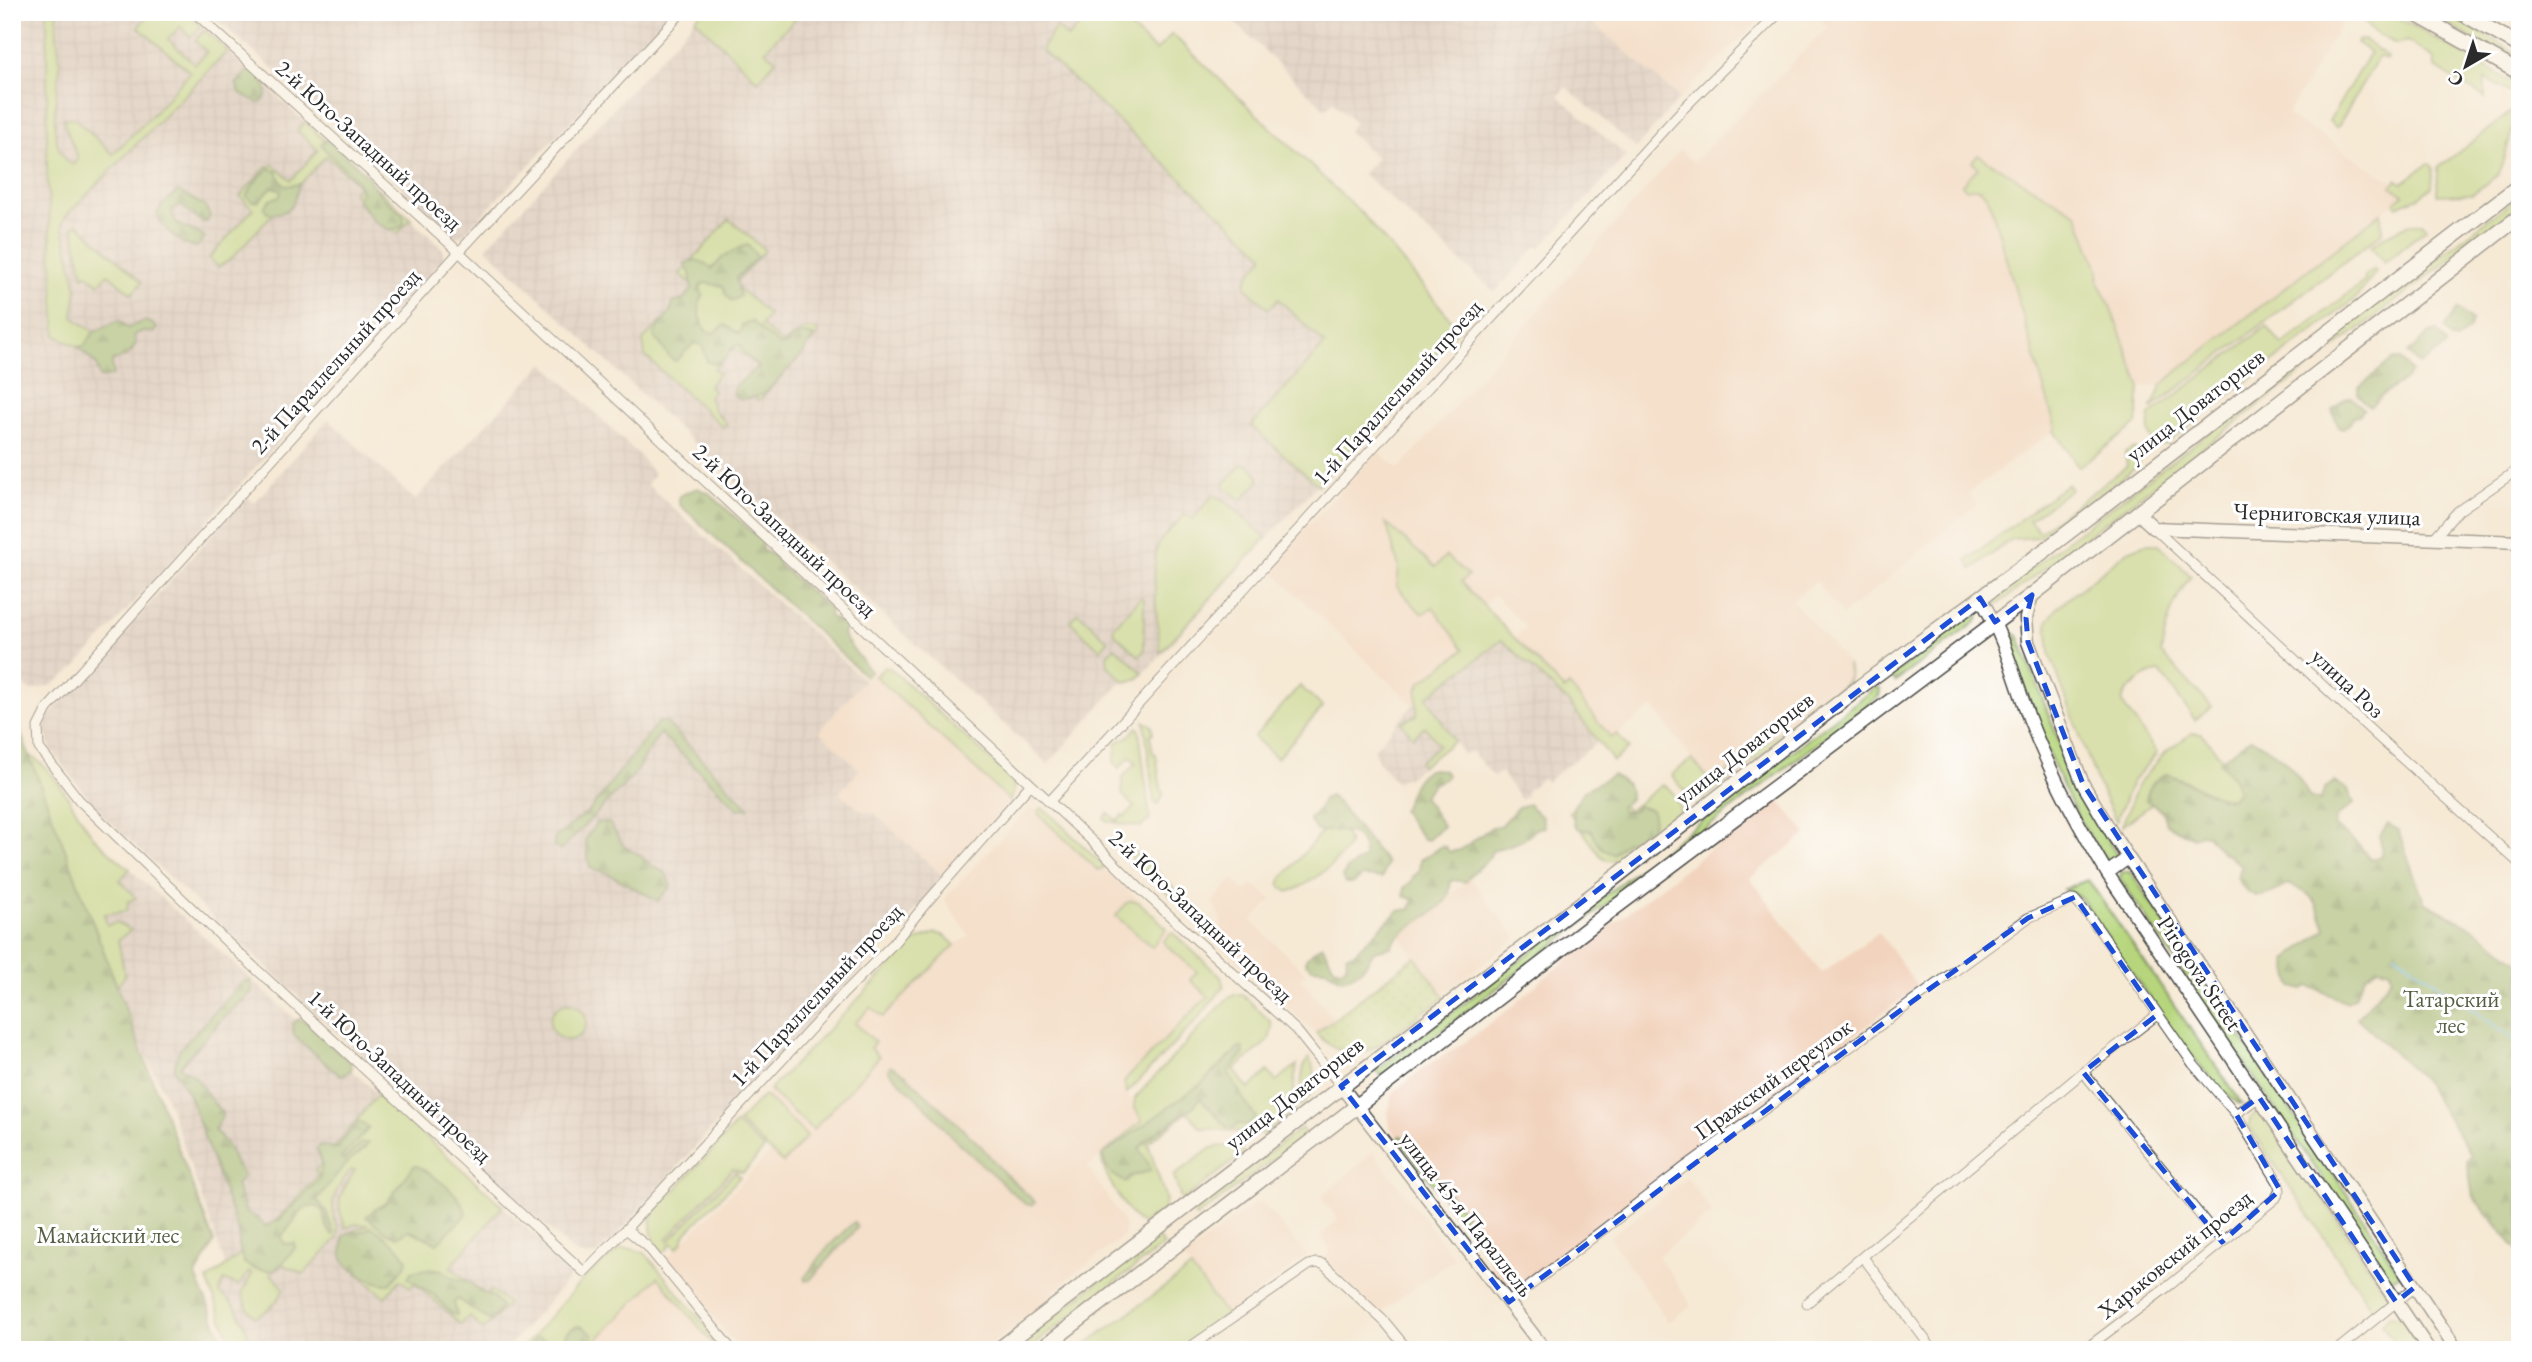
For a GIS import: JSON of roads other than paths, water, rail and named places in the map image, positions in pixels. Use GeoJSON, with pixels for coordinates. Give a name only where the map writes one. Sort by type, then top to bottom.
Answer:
{"type":"FeatureCollection","features":[{"type":"Feature","properties":{"kind":"main road"},"geometry":{"type":"LineString","coordinates":[[2412,12],[2520,73]]}},
{"type":"Feature","properties":{"kind":"main road"},"geometry":{"type":"LineString","coordinates":[[2460,12],[2520,46]]}},
{"type":"Feature","properties":{"kind":"main road","name":"улица Доваторцев"},"geometry":{"type":"LineString","coordinates":[[998,1350],[1604,887],[1861,686],[2520,185]]}},
{"type":"Feature","properties":{"kind":"main road","name":"улица Доваторцев"},"geometry":{"type":"LineString","coordinates":[[1040,1350],[1356,1105],[2032,595],[2520,216]]}},
{"type":"Feature","properties":{"kind":"main road"},"geometry":{"type":"LineString","coordinates":[[2138,513],[2154,528]]}},
{"type":"Feature","properties":{"kind":"main road","name":"Черниговская улица"},"geometry":{"type":"LineString","coordinates":[[2154,528],[2520,542]]}},
{"type":"Feature","properties":{"kind":"main road","name":"Pirogova Street"},"geometry":{"type":"LineString","coordinates":[[2032,595],[2025,618],[2028,642],[2083,784],[2129,858],[2457,1350]]}},
{"type":"Feature","properties":{"kind":"main road","name":"Pirogova Street"},"geometry":{"type":"LineString","coordinates":[[1980,598],[1995,622],[2030,720],[2056,781],[2106,873],[2428,1350]]}},
{"type":"Feature","properties":{"kind":"main road"},"geometry":{"type":"LineString","coordinates":[[2106,873],[2129,858]]}},
{"type":"Feature","properties":{"kind":"main road","name":"улица 45-я Параллель"},"geometry":{"type":"LineString","coordinates":[[1341,1086],[1545,1350]]}},
{"type":"Feature","properties":{"kind":"street","name":"2-й Юго-Западный проезд"},"geometry":{"type":"LineString","coordinates":[[194,12],[459,252],[1296,1030],[1341,1086]]}},
{"type":"Feature","properties":{"kind":"street","name":"2-й Параллельный проезд"},"geometry":{"type":"LineString","coordinates":[[39,748],[38,727],[47,709],[459,252],[682,12]]}},
{"type":"Feature","properties":{"kind":"street","name":"1-й Параллельный проезд"},"geometry":{"type":"LineString","coordinates":[[1049,802],[1682,110],[1780,12]]}},
{"type":"Feature","properties":{"kind":"street"},"geometry":{"type":"LineString","coordinates":[[2433,539],[2458,511],[2520,468]]}},
{"type":"Feature","properties":{"kind":"street","name":"улица Роз"},"geometry":{"type":"LineString","coordinates":[[2154,528],[2377,736],[2520,863]]}},
{"type":"Feature","properties":{"kind":"street","name":"1-й Юго-Западный проезд"},"geometry":{"type":"LineString","coordinates":[[39,748],[79,800],[228,943],[584,1272],[626,1229]]}},
{"type":"Feature","properties":{"kind":"street","name":"1-й Параллельный проезд"},"geometry":{"type":"LineString","coordinates":[[626,1229],[893,944],[1030,785]]}},
{"type":"Feature","properties":{"kind":"street","name":"Пражский переулок"},"geometry":{"type":"LineString","coordinates":[[1509,1302],[1682,1169],[2028,918],[2068,900],[2074,899],[2080,904],[2157,1015]]}},
{"type":"Feature","properties":{"kind":"street"},"geometry":{"type":"LineString","coordinates":[[1807,1303],[2083,1072],[2157,1015],[2193,1064],[2236,1114],[2259,1097]]}},
{"type":"Feature","properties":{"kind":"street"},"geometry":{"type":"LineString","coordinates":[[2083,1072],[2222,1242]]}},
{"type":"Feature","properties":{"kind":"street","name":"Харьковский проезд"},"geometry":{"type":"LineString","coordinates":[[2084,1350],[2276,1198],[2280,1190],[2278,1182],[2236,1114]]}},
{"type":"Feature","properties":{"kind":"street"},"geometry":{"type":"LineString","coordinates":[[626,1229],[656,1256],[732,1350]]}},
{"type":"Feature","properties":{"kind":"street"},"geometry":{"type":"LineString","coordinates":[[1863,1257],[1933,1350]]}},
{"type":"Feature","properties":{"kind":"street"},"geometry":{"type":"LineString","coordinates":[[1186,1350],[1309,1265],[1316,1263],[1323,1264],[1344,1282],[1385,1322],[1408,1350]]}},
{"type":"Feature","properties":{"kind":"street"},"geometry":{"type":"LineString","coordinates":[[2337,1350],[2415,1287]]}},
{"type":"Feature","properties":{"kind":"waterway"},"geometry":{"type":"LineString","coordinates":[[2395,953],[2520,1044]]}},
{"type":"Feature","properties":{"kind":"park label","name":"Татарский лес"},"geometry":{"type":"Point","coordinates":[2451,1012]}},
{"type":"Feature","properties":{"kind":"park label","name":"Мамайский лес"},"geometry":{"type":"Point","coordinates":[108,1235]}}]}
